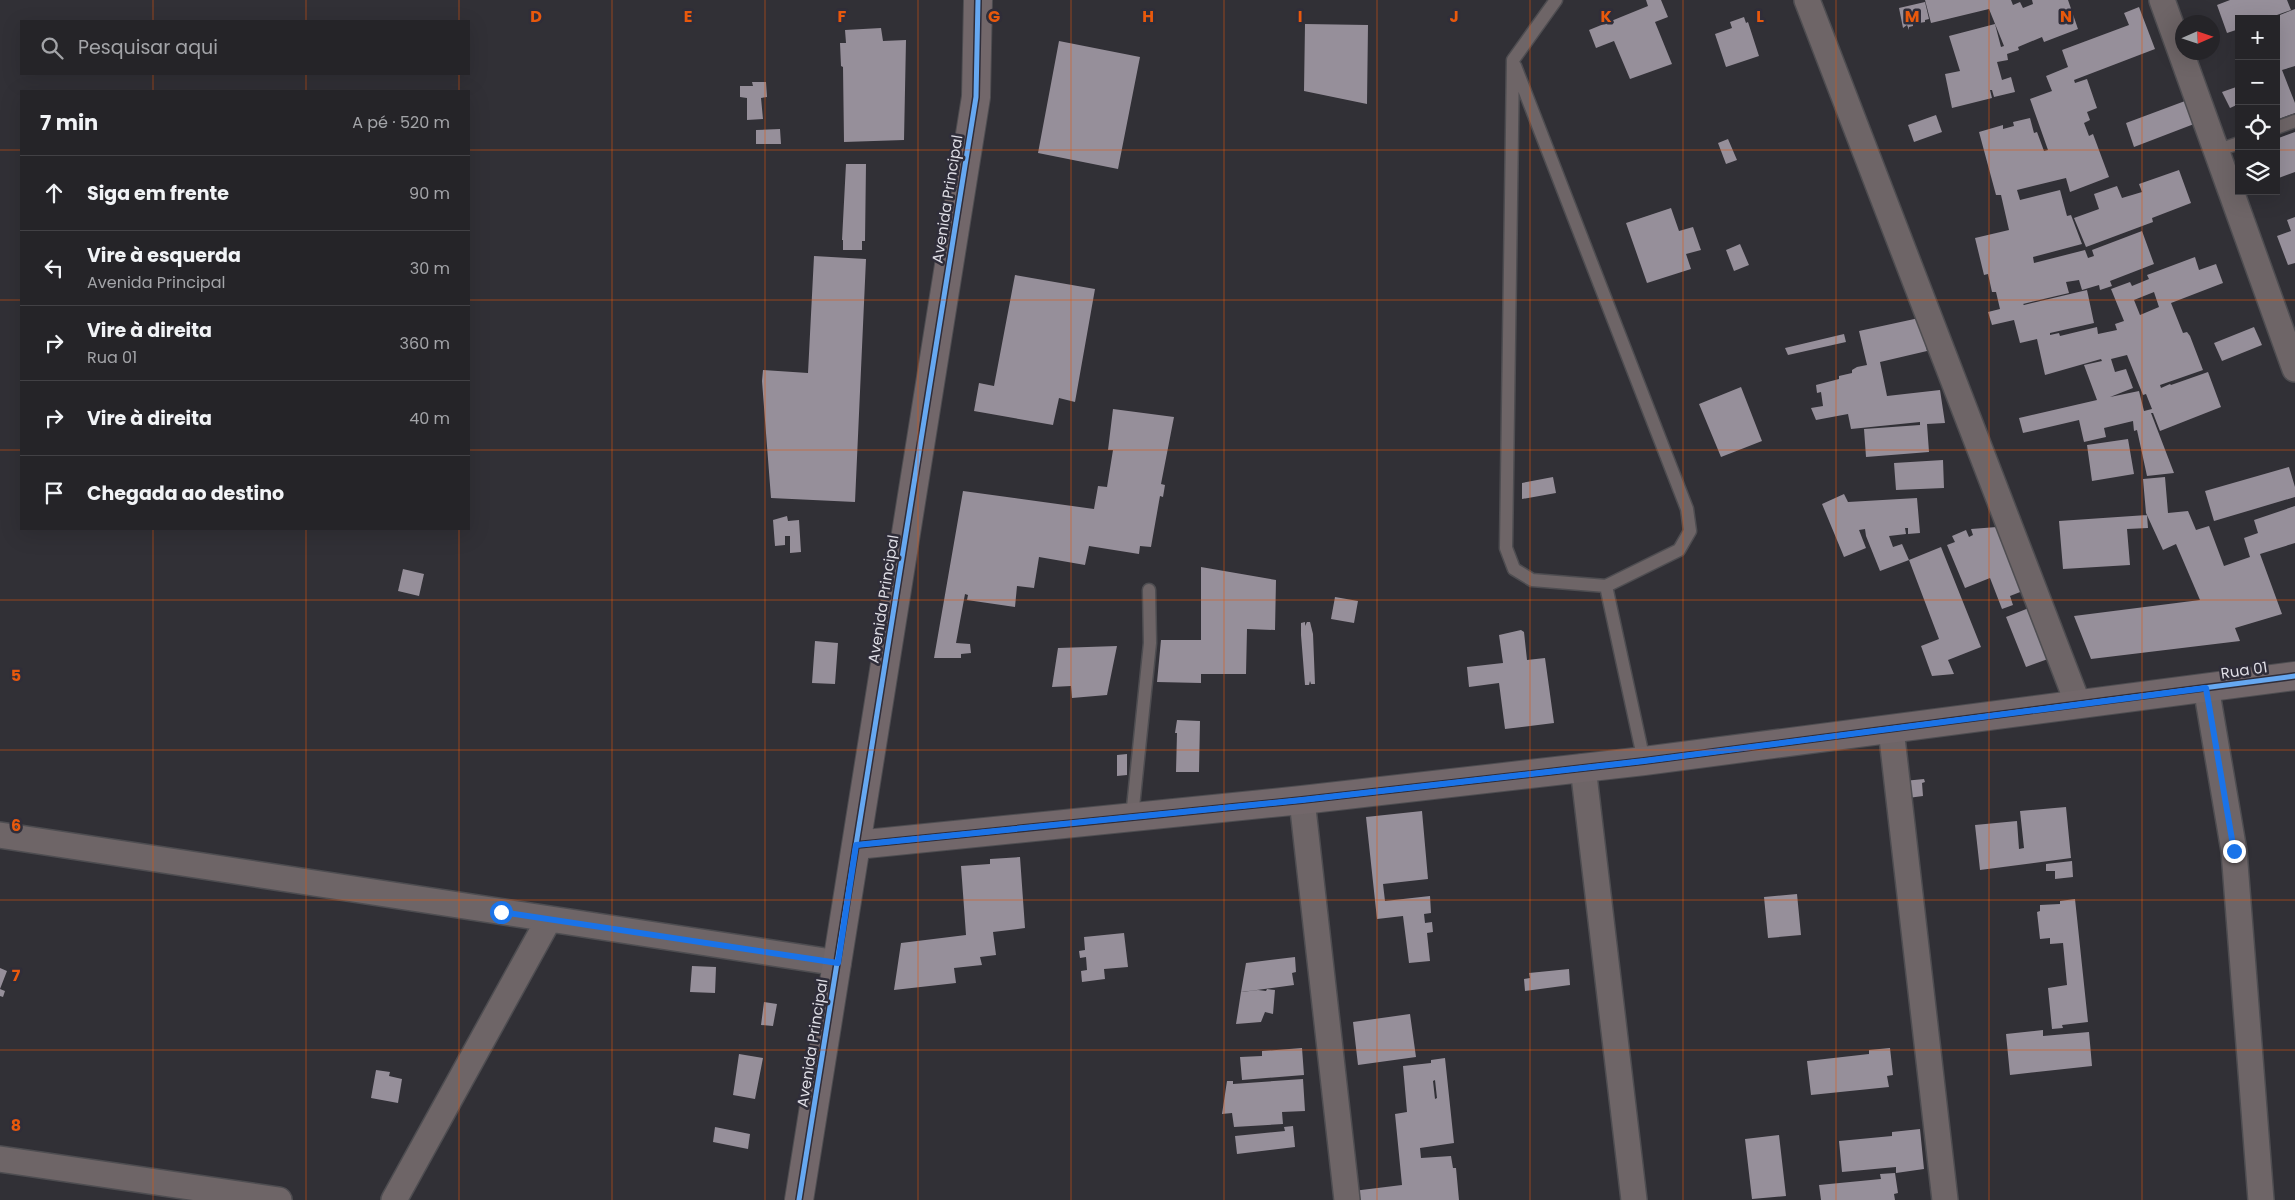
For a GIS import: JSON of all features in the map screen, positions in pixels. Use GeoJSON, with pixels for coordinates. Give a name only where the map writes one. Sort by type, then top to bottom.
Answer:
{"type":"FeatureCollection","features":[{"type":"Feature","properties":{"kind":"street","name":"Avenida Principal"},"geometry":{"type":"LineString","coordinates":[[799,1200],[976,97],[978,0]]}},
{"type":"Feature","properties":{"kind":"street"},"geometry":{"type":"LineString","coordinates":[[1807,0],[2078,704]]}},
{"type":"Feature","properties":{"kind":"street"},"geometry":{"type":"LineString","coordinates":[[2162,0],[2227,147],[2295,369]]}},
{"type":"Feature","properties":{"kind":"street","name":"Rua 01"},"geometry":{"type":"LineString","coordinates":[[856,845],[1302,800],[1644,761],[2295,676]]}},
{"type":"Feature","properties":{"kind":"street"},"geometry":{"type":"LineString","coordinates":[[2206,688],[2234,851],[2261,1200]]}},
{"type":"Feature","properties":{"kind":"street"},"geometry":{"type":"LineString","coordinates":[[1891,728],[1945,1200]]}},
{"type":"Feature","properties":{"kind":"street"},"geometry":{"type":"LineString","coordinates":[[1583,767],[1634,1200]]}},
{"type":"Feature","properties":{"kind":"street"},"geometry":{"type":"LineString","coordinates":[[1302,800],[1346,1200]]}},
{"type":"Feature","properties":{"kind":"street"},"geometry":{"type":"LineString","coordinates":[[0,835],[838,963]]}},
{"type":"Feature","properties":{"kind":"street"},"geometry":{"type":"LineString","coordinates":[[394,1200],[549,919]]}},
{"type":"Feature","properties":{"kind":"street"},"geometry":{"type":"LineString","coordinates":[[0,1159],[280,1200]]}},
{"type":"Feature","properties":{"kind":"lane"},"geometry":{"type":"LineString","coordinates":[[1513,60],[1687,509],[1690,531],[1679,550],[1606,586],[1532,580],[1514,569],[1506,548],[1513,60],[1556,0]]}},
{"type":"Feature","properties":{"kind":"lane"},"geometry":{"type":"LineString","coordinates":[[2280,127],[2295,121]]}},
{"type":"Feature","properties":{"kind":"lane"},"geometry":{"type":"LineString","coordinates":[[1606,586],[1644,761]]}},
{"type":"Feature","properties":{"kind":"lane"},"geometry":{"type":"LineString","coordinates":[[1132,817],[1150,643],[1149,590]]}},
{"type":"Feature","properties":{"kind":"building"},"geometry":{"type":"Polygon","coordinates":[[[1646,0],[1661,0],[1668,17],[1655,22],[1672,64],[1630,79],[1614,41],[1596,48],[1589,30],[1648,6],[1646,0]]]}},
{"type":"Feature","properties":{"kind":"building"},"geometry":{"type":"Polygon","coordinates":[[[1925,0],[2011,0],[2013,5],[2020,2],[2023,8],[2033,4],[2032,0],[2068,0],[2078,29],[2044,42],[2042,37],[2018,47],[2019,50],[2007,54],[2008,60],[1997,62],[2002,80],[2011,77],[2015,92],[1994,97],[1992,90],[1990,90],[1992,98],[1952,108],[1945,74],[1960,71],[1949,36],[1995,24],[2001,47],[2004,46],[1989,9],[1931,23],[1925,0]]]}},
{"type":"Feature","properties":{"kind":"building"},"geometry":{"type":"Polygon","coordinates":[[[2230,0],[2287,0],[2291,10],[2277,15],[2235,15],[2235,30],[2227,33],[2217,5],[2230,0]]]}},
{"type":"Feature","properties":{"kind":"building"},"geometry":{"type":"Polygon","coordinates":[[[1925,2],[1929,19],[1909,27],[1909,30],[1907,25],[1903,28],[1899,8],[1925,2]]]}},
{"type":"Feature","properties":{"kind":"building"},"geometry":{"type":"Polygon","coordinates":[[[2139,7],[2155,49],[2074,80],[2075,83],[2087,79],[2097,108],[2087,112],[2090,120],[2084,123],[2089,136],[2093,134],[2109,177],[2070,192],[2066,178],[2017,190],[2020,200],[2060,190],[2067,216],[2071,215],[2082,244],[2033,257],[2034,263],[2085,250],[2088,258],[2094,256],[2092,250],[2142,231],[2154,264],[2110,281],[2112,286],[2100,290],[2099,285],[2082,290],[2079,280],[2066,282],[2069,293],[2023,304],[2087,290],[2094,323],[2050,333],[2050,335],[2059,333],[2060,336],[2097,327],[2098,334],[2117,330],[2115,324],[2124,321],[2111,289],[2130,282],[2132,286],[2149,279],[2147,275],[2195,257],[2199,270],[2216,264],[2223,283],[2171,303],[2183,333],[2187,332],[2190,336],[2203,370],[2160,385],[2161,388],[2208,372],[2221,407],[2160,431],[2153,413],[2151,413],[2174,473],[2147,476],[2137,430],[2134,431],[2133,421],[2104,428],[2106,437],[2084,442],[2079,420],[2023,433],[2019,418],[2097,400],[2084,365],[2102,361],[2101,359],[2045,375],[2037,339],[2020,343],[2014,320],[1992,325],[1988,312],[2000,309],[1996,292],[1992,292],[1988,274],[1984,275],[1975,238],[2009,230],[2001,195],[1996,195],[1979,132],[2003,125],[2003,129],[2014,126],[2013,122],[2030,118],[2034,133],[2037,132],[2044,151],[2048,150],[2030,99],[2052,91],[2046,76],[2068,67],[2062,50],[2129,25],[2124,13],[2139,7]],[[2154,292],[2134,300],[2140,315],[2159,307],[2154,292]],[[2127,355],[2111,359],[2115,372],[2126,369],[2133,388],[2110,397],[2139,391],[2144,411],[2152,409],[2146,394],[2143,395],[2127,355]]]}},
{"type":"Feature","properties":{"kind":"building"},"geometry":{"type":"Polygon","coordinates":[[[2295,9],[2295,66],[2282,70],[2295,103],[2295,113],[2280,119],[2280,47],[2280,15],[2295,9]]]}},
{"type":"Feature","properties":{"kind":"building"},"geometry":{"type":"Polygon","coordinates":[[[1744,17],[1746,23],[1748,22],[1759,56],[1726,67],[1715,34],[1732,28],[1730,22],[1744,17]]]}},
{"type":"Feature","properties":{"kind":"building"},"geometry":{"type":"Polygon","coordinates":[[[1305,24],[1368,25],[1367,104],[1304,91],[1305,24]]]}},
{"type":"Feature","properties":{"kind":"building"},"geometry":{"type":"Polygon","coordinates":[[[881,28],[883,41],[906,40],[904,140],[844,142],[843,67],[841,66],[840,43],[846,43],[845,30],[881,28]]]}},
{"type":"Feature","properties":{"kind":"building"},"geometry":{"type":"Polygon","coordinates":[[[1059,41],[1140,57],[1118,169],[1038,153],[1059,41]]]}},
{"type":"Feature","properties":{"kind":"building"},"geometry":{"type":"Polygon","coordinates":[[[752,82],[766,82],[767,97],[761,98],[763,119],[747,120],[747,98],[740,97],[740,86],[753,86],[752,82]]]}},
{"type":"Feature","properties":{"kind":"building"},"geometry":{"type":"Polygon","coordinates":[[[2235,87],[2235,106],[2230,108],[2222,92],[2235,87]]]}},
{"type":"Feature","properties":{"kind":"building"},"geometry":{"type":"Polygon","coordinates":[[[2185,101],[2194,124],[2134,147],[2126,123],[2185,101]]]}},
{"type":"Feature","properties":{"kind":"building"},"geometry":{"type":"Polygon","coordinates":[[[1936,115],[1942,132],[1914,142],[1908,125],[1936,115]]]}},
{"type":"Feature","properties":{"kind":"building"},"geometry":{"type":"Polygon","coordinates":[[[780,129],[781,144],[756,144],[756,130],[780,129]]]}},
{"type":"Feature","properties":{"kind":"building"},"geometry":{"type":"Polygon","coordinates":[[[2295,132],[2295,172],[2280,178],[2280,150],[2280,138],[2295,132]]]}},
{"type":"Feature","properties":{"kind":"building"},"geometry":{"type":"Polygon","coordinates":[[[1728,139],[1737,160],[1726,164],[1718,143],[1728,139]]]}},
{"type":"Feature","properties":{"kind":"building"},"geometry":{"type":"Polygon","coordinates":[[[846,164],[866,164],[865,241],[862,241],[862,250],[843,250],[846,164]]]}},
{"type":"Feature","properties":{"kind":"building"},"geometry":{"type":"Polygon","coordinates":[[[2179,170],[2191,203],[2152,218],[2153,222],[2086,247],[2074,218],[2099,209],[2094,194],[2117,186],[2122,198],[2142,192],[2139,184],[2179,170]]]}},
{"type":"Feature","properties":{"kind":"building"},"geometry":{"type":"Polygon","coordinates":[[[1671,208],[1679,231],[1693,227],[1701,250],[1686,254],[1691,269],[1647,283],[1626,223],[1671,208]]]}},
{"type":"Feature","properties":{"kind":"building"},"geometry":{"type":"Polygon","coordinates":[[[2295,217],[2295,263],[2288,265],[2277,236],[2291,231],[2287,220],[2295,217]]]}},
{"type":"Feature","properties":{"kind":"building"},"geometry":{"type":"Polygon","coordinates":[[[1740,244],[1749,265],[1734,271],[1726,250],[1740,244]]]}},
{"type":"Feature","properties":{"kind":"building"},"geometry":{"type":"Polygon","coordinates":[[[814,256],[866,259],[855,502],[771,498],[762,381],[763,370],[808,373],[814,256]]]}},
{"type":"Feature","properties":{"kind":"building"},"geometry":{"type":"Polygon","coordinates":[[[1015,275],[1095,289],[1075,402],[1059,398],[1053,425],[974,411],[979,383],[994,386],[1015,275]]]}},
{"type":"Feature","properties":{"kind":"building"},"geometry":{"type":"Polygon","coordinates":[[[1919,318],[1927,351],[1880,362],[1887,396],[1940,390],[1945,423],[1927,424],[1929,452],[1866,457],[1864,429],[1920,425],[1920,422],[1851,429],[1848,414],[1816,420],[1811,408],[1823,406],[1821,392],[1817,393],[1816,385],[1839,379],[1839,376],[1852,373],[1852,370],[1857,367],[1867,365],[1859,331],[1919,318]]]}},
{"type":"Feature","properties":{"kind":"building"},"geometry":{"type":"Polygon","coordinates":[[[2254,327],[2262,345],[2222,361],[2214,343],[2254,327]]]}},
{"type":"Feature","properties":{"kind":"building"},"geometry":{"type":"Polygon","coordinates":[[[1844,334],[1846,342],[1788,355],[1785,348],[1844,334]]]}},
{"type":"Feature","properties":{"kind":"building"},"geometry":{"type":"Polygon","coordinates":[[[1741,387],[1762,441],[1721,457],[1699,404],[1741,387]]]}},
{"type":"Feature","properties":{"kind":"building"},"geometry":{"type":"Polygon","coordinates":[[[1113,409],[1174,417],[1161,484],[1165,485],[1163,497],[1160,496],[1151,547],[1140,546],[1139,554],[1089,546],[1085,565],[1039,557],[1034,588],[1017,586],[1015,607],[967,600],[968,595],[965,594],[956,643],[970,644],[971,653],[961,654],[961,658],[934,658],[963,491],[1094,509],[1098,486],[1107,487],[1113,450],[1108,450],[1113,409]]]}},
{"type":"Feature","properties":{"kind":"building"},"geometry":{"type":"Polygon","coordinates":[[[2128,439],[2134,474],[2092,481],[2087,445],[2128,439]]]}},
{"type":"Feature","properties":{"kind":"building"},"geometry":{"type":"Polygon","coordinates":[[[1943,460],[1944,488],[1896,490],[1894,463],[1943,460]]]}},
{"type":"Feature","properties":{"kind":"building"},"geometry":{"type":"Polygon","coordinates":[[[2289,467],[2295,487],[2295,497],[2214,521],[2205,491],[2289,467]]]}},
{"type":"Feature","properties":{"kind":"building"},"geometry":{"type":"Polygon","coordinates":[[[1553,477],[1556,493],[1522,499],[1522,483],[1553,477]]]}},
{"type":"Feature","properties":{"kind":"building"},"geometry":{"type":"Polygon","coordinates":[[[2165,477],[2168,513],[2188,511],[2196,530],[2209,526],[2224,566],[2250,557],[2244,538],[2258,533],[2254,520],[2295,506],[2295,543],[2260,554],[2282,614],[2235,628],[2240,641],[2091,659],[2074,616],[2200,600],[2176,544],[2163,550],[2146,513],[2143,479],[2165,477]]]}},
{"type":"Feature","properties":{"kind":"building"},"geometry":{"type":"Polygon","coordinates":[[[1844,494],[1848,502],[1917,498],[1920,533],[1908,534],[1908,528],[1905,528],[1906,534],[1889,536],[1893,547],[1902,544],[1909,560],[1880,571],[1865,529],[1859,530],[1866,548],[1844,557],[1822,504],[1844,494]]]}},
{"type":"Feature","properties":{"kind":"building"},"geometry":{"type":"Polygon","coordinates":[[[2147,515],[2148,528],[2127,529],[2130,565],[2063,569],[2059,521],[2147,515]]]}},
{"type":"Feature","properties":{"kind":"building"},"geometry":{"type":"Polygon","coordinates":[[[787,516],[788,521],[799,520],[801,552],[790,553],[790,536],[785,536],[785,545],[775,546],[773,520],[787,516]]]}},
{"type":"Feature","properties":{"kind":"building"},"geometry":{"type":"Polygon","coordinates":[[[2010,526],[2033,587],[2010,596],[2013,605],[2002,609],[1990,578],[1965,588],[1947,545],[1955,542],[1952,536],[1966,530],[1969,537],[1973,535],[1971,529],[2010,526]]]}},
{"type":"Feature","properties":{"kind":"building"},"geometry":{"type":"Polygon","coordinates":[[[1941,547],[1981,647],[1948,660],[1954,674],[1932,676],[1921,646],[1939,639],[1909,560],[1941,547]]]}},
{"type":"Feature","properties":{"kind":"building"},"geometry":{"type":"Polygon","coordinates":[[[1201,567],[1276,580],[1275,630],[1247,629],[1246,674],[1201,674],[1201,683],[1157,682],[1161,640],[1201,640],[1201,567]]]}},
{"type":"Feature","properties":{"kind":"building"},"geometry":{"type":"Polygon","coordinates":[[[403,569],[424,574],[419,596],[398,591],[403,569]]]}},
{"type":"Feature","properties":{"kind":"building"},"geometry":{"type":"Polygon","coordinates":[[[1335,597],[1358,601],[1354,623],[1331,619],[1335,597]]]}},
{"type":"Feature","properties":{"kind":"building"},"geometry":{"type":"Polygon","coordinates":[[[2039,604],[2059,655],[2026,667],[2006,617],[2039,604]]]}},
{"type":"Feature","properties":{"kind":"building"},"geometry":{"type":"Polygon","coordinates":[[[1305,622],[1305,626],[1307,622],[1310,622],[1313,634],[1315,684],[1311,684],[1310,681],[1309,685],[1305,685],[1301,635],[1301,623],[1305,622]]]}},
{"type":"Feature","properties":{"kind":"building"},"geometry":{"type":"Polygon","coordinates":[[[1521,630],[1524,632],[1527,660],[1545,658],[1554,723],[1505,729],[1499,683],[1469,687],[1467,667],[1503,663],[1499,635],[1521,630]]]}},
{"type":"Feature","properties":{"kind":"building"},"geometry":{"type":"Polygon","coordinates":[[[815,641],[838,643],[835,684],[812,683],[815,641]]]}},
{"type":"Feature","properties":{"kind":"building"},"geometry":{"type":"Polygon","coordinates":[[[1117,646],[1107,695],[1072,698],[1071,686],[1052,687],[1058,648],[1117,646]]]}},
{"type":"Feature","properties":{"kind":"building"},"geometry":{"type":"Polygon","coordinates":[[[1177,720],[1200,721],[1199,772],[1176,772],[1177,733],[1175,733],[1177,720]]]}},
{"type":"Feature","properties":{"kind":"building"},"geometry":{"type":"Polygon","coordinates":[[[1127,754],[1127,775],[1117,776],[1117,755],[1127,754]]]}},
{"type":"Feature","properties":{"kind":"building"},"geometry":{"type":"Polygon","coordinates":[[[1924,779],[1925,782],[1922,783],[1923,796],[1908,798],[1904,781],[1924,779]]]}},
{"type":"Feature","properties":{"kind":"building"},"geometry":{"type":"Polygon","coordinates":[[[2066,807],[2071,858],[1980,870],[1975,825],[2017,821],[2019,849],[2024,848],[2020,811],[2066,807]]]}},
{"type":"Feature","properties":{"kind":"building"},"geometry":{"type":"Polygon","coordinates":[[[1422,811],[1428,879],[1383,884],[1385,901],[1430,896],[1431,913],[1424,914],[1425,923],[1432,922],[1433,932],[1427,933],[1430,961],[1409,963],[1403,916],[1377,919],[1366,817],[1422,811]]]}},
{"type":"Feature","properties":{"kind":"building"},"geometry":{"type":"Polygon","coordinates":[[[1020,857],[1025,928],[993,932],[996,955],[980,957],[982,965],[954,968],[956,983],[894,990],[901,943],[966,935],[961,866],[990,864],[990,859],[1020,857]]]}},
{"type":"Feature","properties":{"kind":"building"},"geometry":{"type":"Polygon","coordinates":[[[2072,861],[2073,877],[2055,879],[2055,871],[2046,871],[2046,864],[2072,861]]]}},
{"type":"Feature","properties":{"kind":"building"},"geometry":{"type":"Polygon","coordinates":[[[1797,894],[1801,935],[1768,938],[1764,897],[1797,894]]]}},
{"type":"Feature","properties":{"kind":"building"},"geometry":{"type":"Polygon","coordinates":[[[2075,899],[2088,1022],[2062,1025],[2063,1028],[2052,1029],[2048,988],[2067,985],[2063,943],[2050,944],[2050,938],[2040,939],[2037,912],[2040,911],[2040,905],[2060,904],[2060,901],[2075,899]]]}},
{"type":"Feature","properties":{"kind":"building"},"geometry":{"type":"Polygon","coordinates":[[[1124,933],[1128,967],[1104,969],[1105,979],[1082,982],[1081,971],[1087,970],[1086,957],[1080,958],[1079,951],[1085,950],[1084,937],[1124,933]]]}},
{"type":"Feature","properties":{"kind":"building"},"geometry":{"type":"Polygon","coordinates":[[[1295,957],[1296,972],[1292,973],[1294,985],[1241,992],[1246,963],[1295,957]]]}},
{"type":"Feature","properties":{"kind":"building"},"geometry":{"type":"Polygon","coordinates":[[[692,966],[716,967],[715,993],[690,992],[692,966]]]}},
{"type":"Feature","properties":{"kind":"building"},"geometry":{"type":"Polygon","coordinates":[[[0,968],[7,971],[0,989],[0,968]]]}},
{"type":"Feature","properties":{"kind":"building"},"geometry":{"type":"Polygon","coordinates":[[[1569,969],[1570,985],[1525,991],[1524,979],[1530,978],[1529,973],[1569,969]]]}},
{"type":"Feature","properties":{"kind":"building"},"geometry":{"type":"Polygon","coordinates":[[[0,989],[5,991],[3,997],[0,996],[0,989]]]}},
{"type":"Feature","properties":{"kind":"building"},"geometry":{"type":"Polygon","coordinates":[[[1267,989],[1275,990],[1273,1014],[1265,1012],[1261,1022],[1236,1024],[1241,992],[1266,991],[1267,989]]]}},
{"type":"Feature","properties":{"kind":"building"},"geometry":{"type":"Polygon","coordinates":[[[764,1002],[777,1004],[773,1026],[761,1025],[764,1002]]]}},
{"type":"Feature","properties":{"kind":"building"},"geometry":{"type":"Polygon","coordinates":[[[1410,1014],[1416,1057],[1358,1065],[1353,1022],[1410,1014]]]}},
{"type":"Feature","properties":{"kind":"building"},"geometry":{"type":"Polygon","coordinates":[[[2043,1030],[2043,1036],[2089,1032],[2092,1066],[2010,1075],[2006,1034],[2043,1030]]]}},
{"type":"Feature","properties":{"kind":"building"},"geometry":{"type":"Polygon","coordinates":[[[1302,1048],[1304,1075],[1242,1080],[1240,1057],[1262,1056],[1262,1051],[1302,1048]]]}},
{"type":"Feature","properties":{"kind":"building"},"geometry":{"type":"Polygon","coordinates":[[[1890,1048],[1893,1075],[1887,1076],[1889,1087],[1811,1095],[1807,1061],[1869,1054],[1869,1050],[1890,1048]]]}},
{"type":"Feature","properties":{"kind":"building"},"geometry":{"type":"Polygon","coordinates":[[[739,1054],[763,1058],[755,1099],[733,1095],[739,1054]]]}},
{"type":"Feature","properties":{"kind":"building"},"geometry":{"type":"Polygon","coordinates":[[[1445,1058],[1454,1143],[1420,1148],[1421,1158],[1451,1156],[1453,1168],[1456,1168],[1459,1200],[1354,1200],[1353,1191],[1402,1185],[1395,1114],[1407,1112],[1403,1066],[1431,1063],[1431,1060],[1445,1058]],[[1435,1080],[1433,1081],[1435,1099],[1437,1098],[1435,1080]]]}},
{"type":"Feature","properties":{"kind":"building"},"geometry":{"type":"Polygon","coordinates":[[[376,1070],[390,1072],[389,1076],[402,1079],[398,1103],[371,1098],[376,1070]]]}},
{"type":"Feature","properties":{"kind":"building"},"geometry":{"type":"Polygon","coordinates":[[[1303,1079],[1305,1111],[1282,1112],[1283,1124],[1234,1127],[1232,1113],[1222,1114],[1227,1081],[1233,1081],[1233,1084],[1303,1079]]]}},
{"type":"Feature","properties":{"kind":"building"},"geometry":{"type":"Polygon","coordinates":[[[1293,1126],[1295,1147],[1237,1154],[1235,1136],[1285,1131],[1284,1127],[1293,1126]]]}},
{"type":"Feature","properties":{"kind":"building"},"geometry":{"type":"Polygon","coordinates":[[[715,1127],[750,1134],[748,1149],[713,1142],[715,1127]]]}},
{"type":"Feature","properties":{"kind":"building"},"geometry":{"type":"Polygon","coordinates":[[[1920,1129],[1924,1169],[1896,1173],[1896,1167],[1842,1172],[1839,1141],[1892,1136],[1892,1132],[1920,1129]]]}},
{"type":"Feature","properties":{"kind":"building"},"geometry":{"type":"Polygon","coordinates":[[[1779,1135],[1786,1196],[1752,1199],[1745,1139],[1779,1135]]]}},
{"type":"Feature","properties":{"kind":"building"},"geometry":{"type":"Polygon","coordinates":[[[1895,1173],[1898,1193],[1894,1194],[1895,1200],[1821,1200],[1819,1185],[1881,1179],[1880,1174],[1895,1173]]]}},
{"type":"Feature","properties":{"kind":"cycle path"},"geometry":{"type":"LineString","coordinates":[[799,1200],[976,97],[978,0]]}},
{"type":"Feature","properties":{"kind":"cycle path"},"geometry":{"type":"LineString","coordinates":[[856,845],[1302,800],[1644,761],[2295,676]]}},
{"type":"Feature","properties":{"kind":"route"},"geometry":{"type":"LineString","coordinates":[[501,912],[838,963],[856,845],[1302,800],[1644,761],[2206,688],[2234,851]]}}]}
